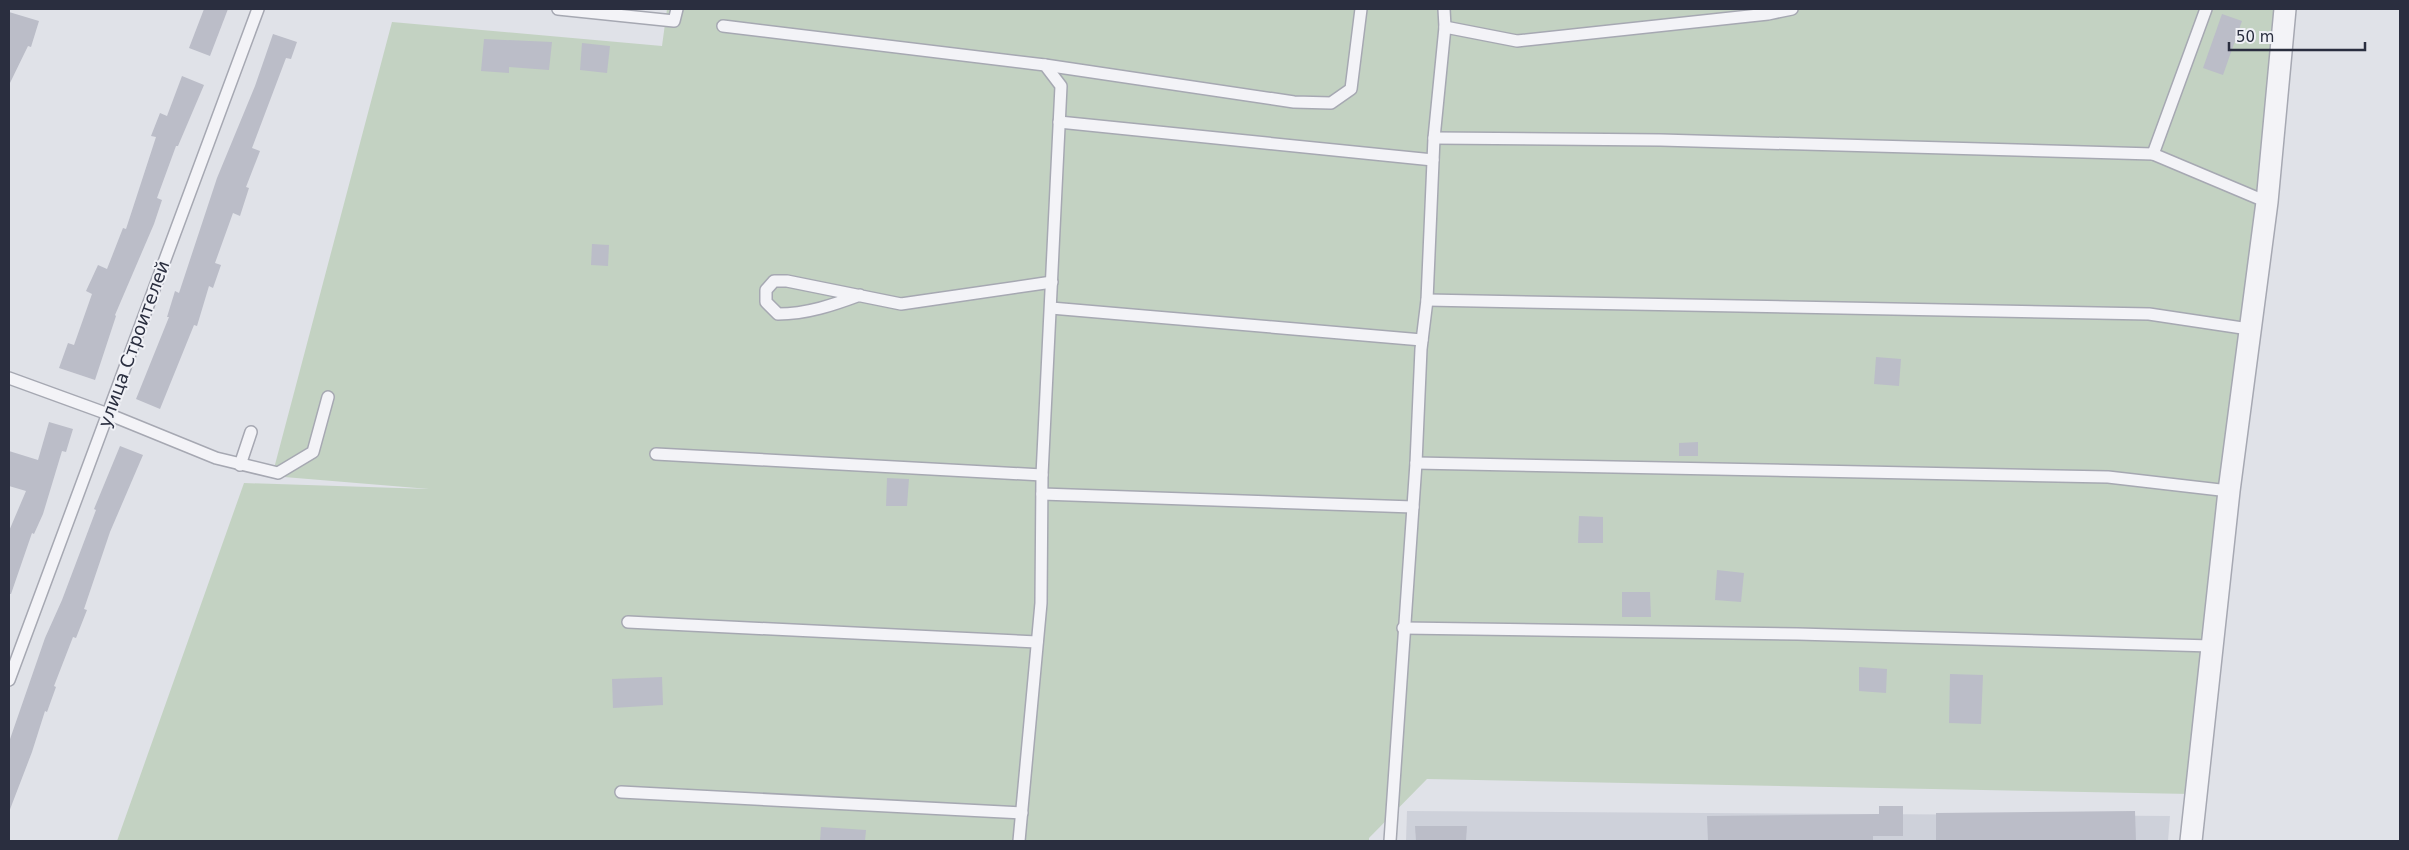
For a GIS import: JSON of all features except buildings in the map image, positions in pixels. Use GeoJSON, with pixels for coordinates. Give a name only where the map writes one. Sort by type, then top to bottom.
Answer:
{"type":"FeatureCollection","features":[{"type":"Feature","properties":{"kind":"street"},"geometry":{"type":"LineString","coordinates":[[2191,841],[2229,491],[2267,202],[2285,9]]}},
{"type":"Feature","properties":{"kind":"lane","name":"улица Строителей"},"geometry":{"type":"LineString","coordinates":[[9,680],[258,9]]}},
{"type":"Feature","properties":{"kind":"lane"},"geometry":{"type":"LineString","coordinates":[[558,9],[674,21],[676,9]]}},
{"type":"Feature","properties":{"kind":"lane"},"geometry":{"type":"LineString","coordinates":[[723,26],[1045,65],[1294,102],[1331,103],[1350,89],[1361,9]]}},
{"type":"Feature","properties":{"kind":"lane"},"geometry":{"type":"LineString","coordinates":[[1390,841],[1403,628],[1416,463],[1422,340],[1427,300],[1434,138],[1445,28],[1444,9]]}},
{"type":"Feature","properties":{"kind":"lane"},"geometry":{"type":"LineString","coordinates":[[1445,28],[1517,41],[1768,14],[1792,9]]}},
{"type":"Feature","properties":{"kind":"lane"},"geometry":{"type":"LineString","coordinates":[[2153,154],[2206,9]]}},
{"type":"Feature","properties":{"kind":"lane"},"geometry":{"type":"LineString","coordinates":[[1019,841],[1041,603],[1042,475],[1061,86],[1045,65]]}},
{"type":"Feature","properties":{"kind":"lane"},"geometry":{"type":"LineString","coordinates":[[1059,122],[1433,160]]}},
{"type":"Feature","properties":{"kind":"lane"},"geometry":{"type":"LineString","coordinates":[[1434,138],[1661,140],[2153,154],[2267,202]]}},
{"type":"Feature","properties":{"kind":"lane"},"geometry":{"type":"LineString","coordinates":[[860,295],[827,308],[792,314],[778,314],[766,302],[766,290],[774,281],[787,281],[860,295],[901,304],[1052,282]]}},
{"type":"Feature","properties":{"kind":"lane"},"geometry":{"type":"LineString","coordinates":[[1427,300],[2149,314],[2249,329]]}},
{"type":"Feature","properties":{"kind":"lane"},"geometry":{"type":"LineString","coordinates":[[1051,308],[1422,340]]}},
{"type":"Feature","properties":{"kind":"lane"},"geometry":{"type":"LineString","coordinates":[[9,378],[240,465],[278,473],[314,452],[328,397]]}},
{"type":"Feature","properties":{"kind":"lane"},"geometry":{"type":"LineString","coordinates":[[240,465],[251,432]]}},
{"type":"Feature","properties":{"kind":"lane"},"geometry":{"type":"LineString","coordinates":[[656,454],[1042,475]]}},
{"type":"Feature","properties":{"kind":"lane"},"geometry":{"type":"LineString","coordinates":[[1416,463],[2108,478],[2229,491]]}},
{"type":"Feature","properties":{"kind":"lane"},"geometry":{"type":"LineString","coordinates":[[1042,494],[1413,507]]}},
{"type":"Feature","properties":{"kind":"lane"},"geometry":{"type":"LineString","coordinates":[[628,622],[1037,642]]}},
{"type":"Feature","properties":{"kind":"lane"},"geometry":{"type":"LineString","coordinates":[[1403,628],[1798,634],[2211,646]]}},
{"type":"Feature","properties":{"kind":"lane"},"geometry":{"type":"LineString","coordinates":[[621,792],[1022,813]]}},
{"type":"Feature","properties":{"kind":"shaded area"},"geometry":{"type":"Polygon","coordinates":[[[1407,811],[2170,816],[2168,841],[1406,841],[1407,811]]]}},
{"type":"Feature","properties":{"kind":"green space"},"geometry":{"type":"Polygon","coordinates":[[[667,9],[2282,9],[2191,794],[1427,779],[1369,838],[1369,841],[117,841],[244,483],[429,489],[272,476],[392,22],[662,46],[667,9]]]}}]}
